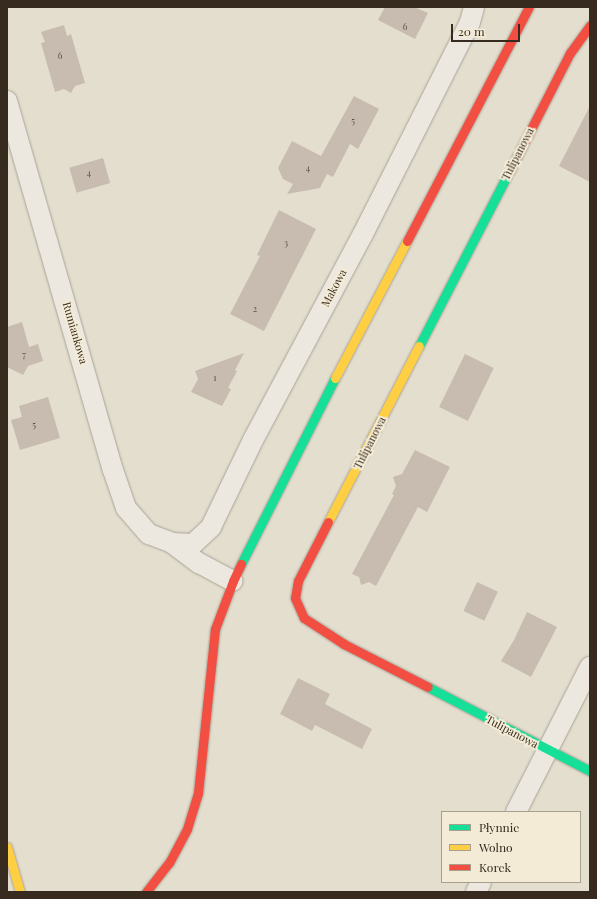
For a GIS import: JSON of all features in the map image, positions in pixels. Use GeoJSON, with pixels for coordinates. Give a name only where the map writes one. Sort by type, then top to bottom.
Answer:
{"type":"FeatureCollection","features":[{"type":"Feature","properties":{"kind":"street","name":"Makowa"},"geometry":{"type":"LineString","coordinates":[[172,543],[193,544],[211,527],[253,440],[363,234],[467,29],[474,7]]}},
{"type":"Feature","properties":{"kind":"street"},"geometry":{"type":"LineString","coordinates":[[146,892],[169,863],[187,829],[198,793],[215,629],[233,581],[322,403],[529,7]]}},
{"type":"Feature","properties":{"kind":"street","name":"Tulipanowa"},"geometry":{"type":"LineString","coordinates":[[590,25],[570,53],[555,81],[298,581],[295,598],[304,618],[344,644],[590,771]]}},
{"type":"Feature","properties":{"kind":"street","name":"Rumiankowa"},"geometry":{"type":"LineString","coordinates":[[7,101],[113,470],[126,508],[149,534],[172,543]]}},
{"type":"Feature","properties":{"kind":"street"},"geometry":{"type":"LineString","coordinates":[[172,543],[199,563],[233,581]]}},
{"type":"Feature","properties":{"kind":"street"},"geometry":{"type":"LineString","coordinates":[[517,811],[590,667]]}},
{"type":"Feature","properties":{"kind":"street"},"geometry":{"type":"LineString","coordinates":[[7,848],[20,892]]}},
{"type":"Feature","properties":{"kind":"street"},"geometry":{"type":"LineString","coordinates":[[476,892],[480,883]]}},
{"type":"Feature","properties":{"kind":"building"},"geometry":{"type":"Polygon","coordinates":[[[385,7],[414,7],[428,13],[415,39],[378,20],[385,7]]]}},
{"type":"Feature","properties":{"kind":"building"},"geometry":{"type":"Polygon","coordinates":[[[64,25],[67,36],[71,34],[85,83],[75,86],[71,93],[64,89],[55,92],[41,43],[45,42],[41,32],[64,25]]]}},
{"type":"Feature","properties":{"kind":"building"},"geometry":{"type":"Polygon","coordinates":[[[354,96],[379,109],[358,149],[350,144],[333,177],[327,174],[320,188],[287,194],[293,184],[283,179],[278,168],[292,141],[321,156],[354,96]]]}},
{"type":"Feature","properties":{"kind":"building"},"geometry":{"type":"Polygon","coordinates":[[[590,106],[590,182],[559,166],[590,106]]]}},
{"type":"Feature","properties":{"kind":"building"},"geometry":{"type":"Polygon","coordinates":[[[103,158],[110,183],[77,193],[69,168],[103,158]]]}},
{"type":"Feature","properties":{"kind":"building"},"geometry":{"type":"Polygon","coordinates":[[[279,210],[316,229],[264,331],[230,314],[260,256],[257,255],[279,210]]]}},
{"type":"Feature","properties":{"kind":"building"},"geometry":{"type":"Polygon","coordinates":[[[22,322],[29,347],[38,344],[43,361],[28,366],[23,375],[7,367],[7,327],[22,322]]]}},
{"type":"Feature","properties":{"kind":"building"},"geometry":{"type":"Polygon","coordinates":[[[244,353],[228,388],[231,389],[222,406],[191,392],[198,379],[195,371],[244,353]]]}},
{"type":"Feature","properties":{"kind":"building"},"geometry":{"type":"Polygon","coordinates":[[[465,354],[494,368],[468,421],[439,407],[465,354]]]}},
{"type":"Feature","properties":{"kind":"building"},"geometry":{"type":"Polygon","coordinates":[[[48,397],[60,438],[20,450],[11,420],[22,417],[19,406],[48,397]]]}},
{"type":"Feature","properties":{"kind":"building"},"geometry":{"type":"Polygon","coordinates":[[[415,450],[450,467],[427,512],[418,507],[376,586],[369,582],[361,585],[359,577],[352,574],[394,495],[392,494],[396,486],[393,477],[402,474],[415,450]]]}},
{"type":"Feature","properties":{"kind":"building"},"geometry":{"type":"Polygon","coordinates":[[[477,582],[498,592],[484,621],[463,611],[477,582]]]}},
{"type":"Feature","properties":{"kind":"building"},"geometry":{"type":"Polygon","coordinates":[[[527,612],[557,627],[531,677],[501,661],[514,640],[527,612]]]}},
{"type":"Feature","properties":{"kind":"building"},"geometry":{"type":"Polygon","coordinates":[[[298,678],[330,694],[325,704],[372,729],[362,749],[315,725],[312,731],[280,714],[298,678]]]}},
{"type":"Feature","properties":{"kind":"traffic: fast"},"geometry":{"type":"LineString","coordinates":[[419,346],[509,172]]}},
{"type":"Feature","properties":{"kind":"traffic: fast"},"geometry":{"type":"LineString","coordinates":[[241,564],[335,378]]}},
{"type":"Feature","properties":{"kind":"traffic: fast"},"geometry":{"type":"LineString","coordinates":[[428,687],[590,771]]}},
{"type":"Feature","properties":{"kind":"traffic: slow"},"geometry":{"type":"LineString","coordinates":[[335,378],[407,241]]}},
{"type":"Feature","properties":{"kind":"traffic: slow"},"geometry":{"type":"LineString","coordinates":[[328,522],[419,346]]}},
{"type":"Feature","properties":{"kind":"traffic: slow"},"geometry":{"type":"LineString","coordinates":[[7,847],[20,892]]}},
{"type":"Feature","properties":{"kind":"traffic: jam"},"geometry":{"type":"LineString","coordinates":[[407,241],[529,7]]}},
{"type":"Feature","properties":{"kind":"traffic: jam"},"geometry":{"type":"LineString","coordinates":[[509,172],[570,53],[590,25]]}},
{"type":"Feature","properties":{"kind":"traffic: jam"},"geometry":{"type":"LineString","coordinates":[[328,522],[298,581],[295,598],[304,618],[344,644],[428,687]]}},
{"type":"Feature","properties":{"kind":"traffic: jam"},"geometry":{"type":"LineString","coordinates":[[146,892],[169,863],[187,829],[198,793],[215,629],[241,564]]}}]}
